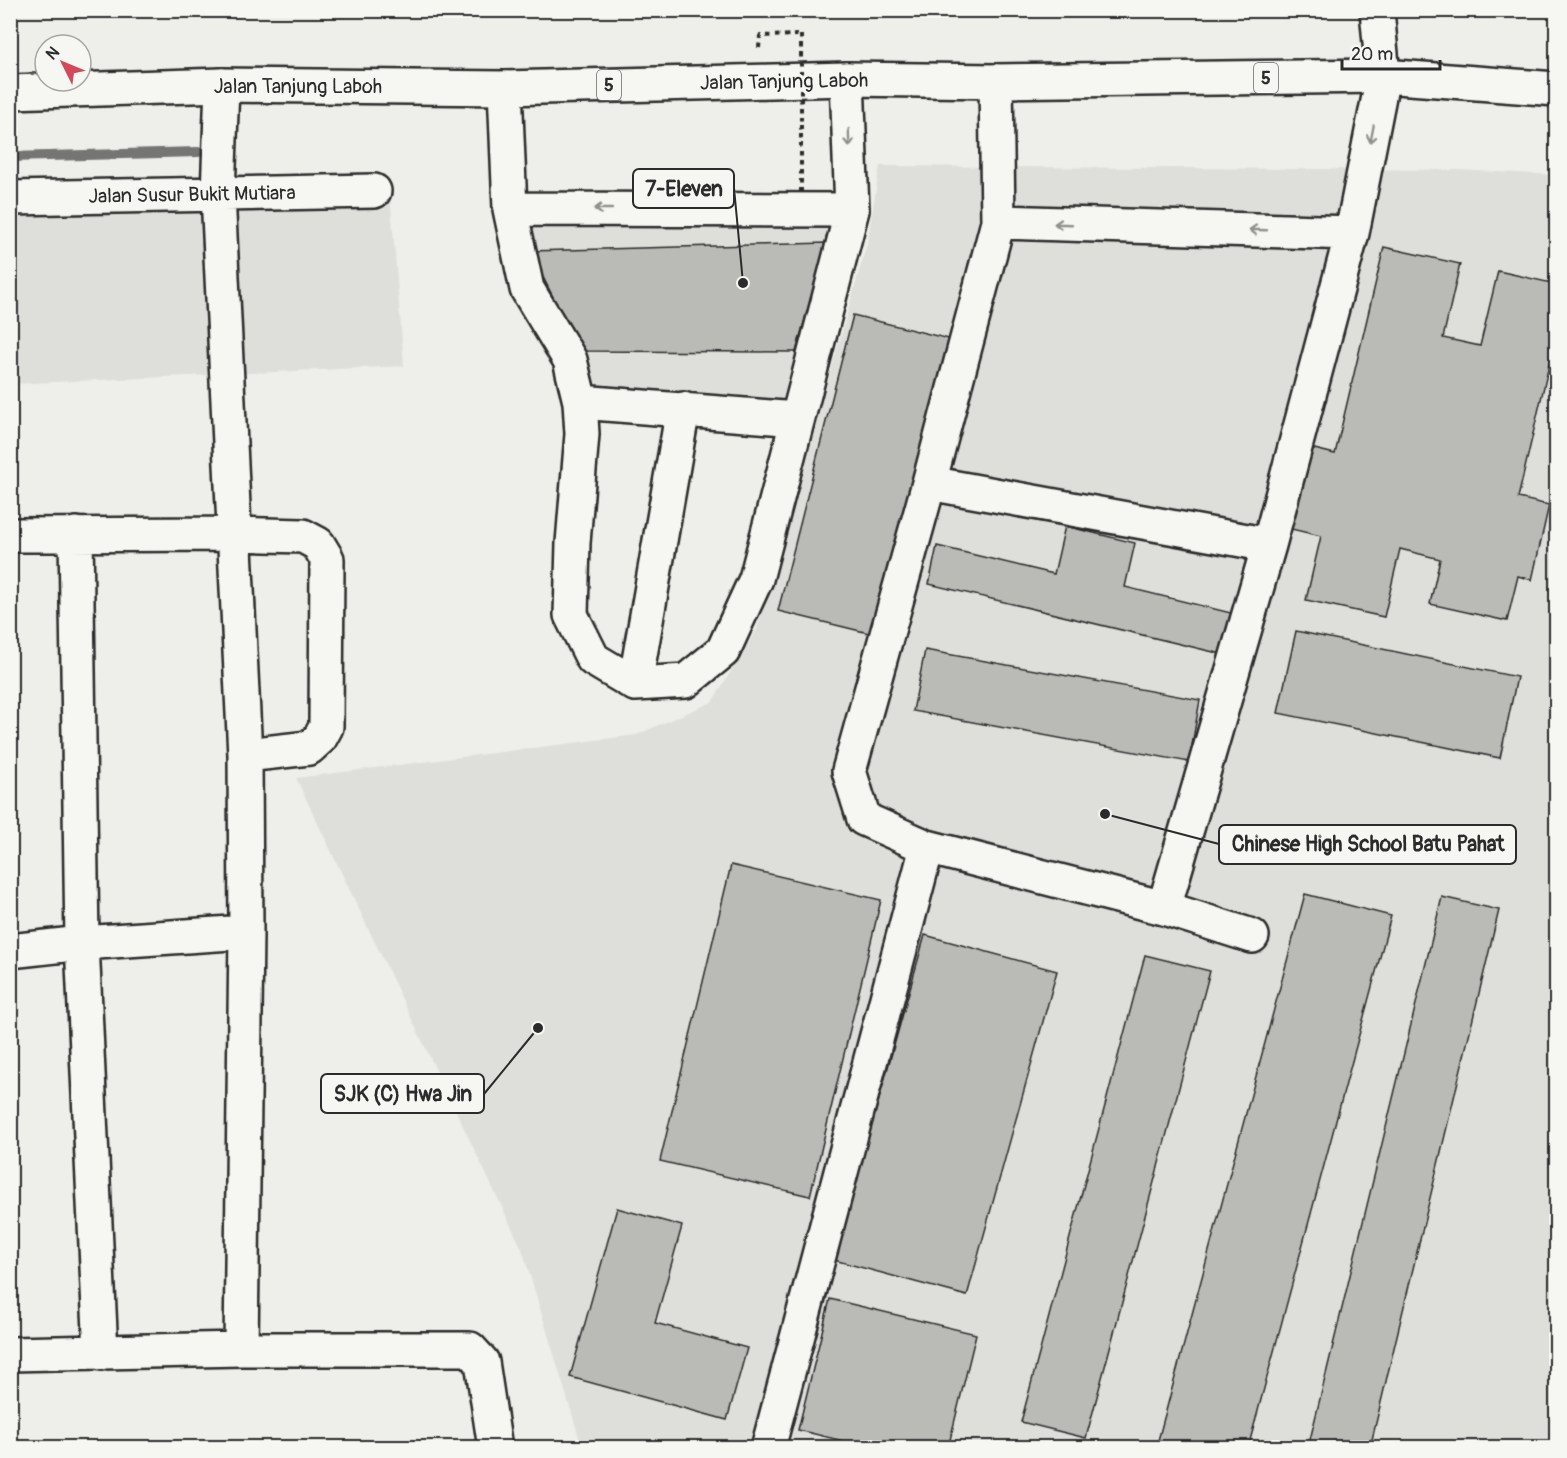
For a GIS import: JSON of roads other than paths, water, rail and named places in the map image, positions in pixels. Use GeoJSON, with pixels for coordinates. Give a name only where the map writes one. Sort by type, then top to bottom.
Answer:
{"type":"FeatureCollection","features":[{"type":"Feature","properties":{"kind":"main road"},"geometry":{"type":"LineString","coordinates":[[1164,908],[1269,545],[1352,233],[1383,76],[1377,10]]}},
{"type":"Feature","properties":{"kind":"main road","name":"Jalan Tanjung Laboh"},"geometry":{"type":"LineString","coordinates":[[10,92],[222,85],[505,88],[847,79],[996,81],[1383,76],[1557,89]]}},
{"type":"Feature","properties":{"kind":"main road"},"geometry":{"type":"LineString","coordinates":[[505,88],[510,209],[527,289],[570,360],[580,402],[582,434],[573,543],[571,615],[593,659],[635,684],[686,681],[723,651],[756,579],[852,210],[847,79]]}},
{"type":"Feature","properties":{"kind":"main road"},"geometry":{"type":"LineString","coordinates":[[996,81],[998,222],[849,771],[864,819],[927,847],[1164,908],[1252,936]]}},
{"type":"Feature","properties":{"kind":"main road"},"geometry":{"type":"LineString","coordinates":[[222,85],[218,194],[245,754],[246,932],[241,1349]]}},
{"type":"Feature","properties":{"kind":"main road","name":"Jalan Susur Bukit Mutiara"},"geometry":{"type":"LineString","coordinates":[[10,198],[374,191]]}},
{"type":"Feature","properties":{"kind":"main road"},"geometry":{"type":"LineString","coordinates":[[510,209],[852,210]]}},
{"type":"Feature","properties":{"kind":"main road"},"geometry":{"type":"LineString","coordinates":[[998,222],[1352,233]]}},
{"type":"Feature","properties":{"kind":"main road"},"geometry":{"type":"LineString","coordinates":[[580,402],[797,419]]}},
{"type":"Feature","properties":{"kind":"main road"},"geometry":{"type":"LineString","coordinates":[[635,684],[683,410]]}},
{"type":"Feature","properties":{"kind":"main road"},"geometry":{"type":"LineString","coordinates":[[928,483],[1269,545]]}},
{"type":"Feature","properties":{"kind":"main road"},"geometry":{"type":"LineString","coordinates":[[76,534],[82,943],[101,1353]]}},
{"type":"Feature","properties":{"kind":"main road"},"geometry":{"type":"LineString","coordinates":[[10,535],[303,536],[318,544],[327,560],[326,727],[320,738],[309,748],[245,754]]}},
{"type":"Feature","properties":{"kind":"main road"},"geometry":{"type":"LineString","coordinates":[[768,1448],[927,847]]}},
{"type":"Feature","properties":{"kind":"main road"},"geometry":{"type":"LineString","coordinates":[[10,951],[82,943],[246,932]]}},
{"type":"Feature","properties":{"kind":"main road"},"geometry":{"type":"LineString","coordinates":[[10,1354],[241,1349],[470,1349],[482,1362],[495,1448]]}},
{"type":"Feature","properties":{"kind":"waterway"},"geometry":{"type":"LineString","coordinates":[[10,157],[198,152]]}},
{"type":"Feature","properties":{"kind":"place","name":"7-Eleven"},"geometry":{"type":"Point","coordinates":[743,283]}},
{"type":"Feature","properties":{"kind":"place","name":"Chinese High School Batu Pahat"},"geometry":{"type":"Point","coordinates":[1105,814]}},
{"type":"Feature","properties":{"kind":"place","name":"SJK (C) Hwa Jin"},"geometry":{"type":"Point","coordinates":[538,1028]}}]}
